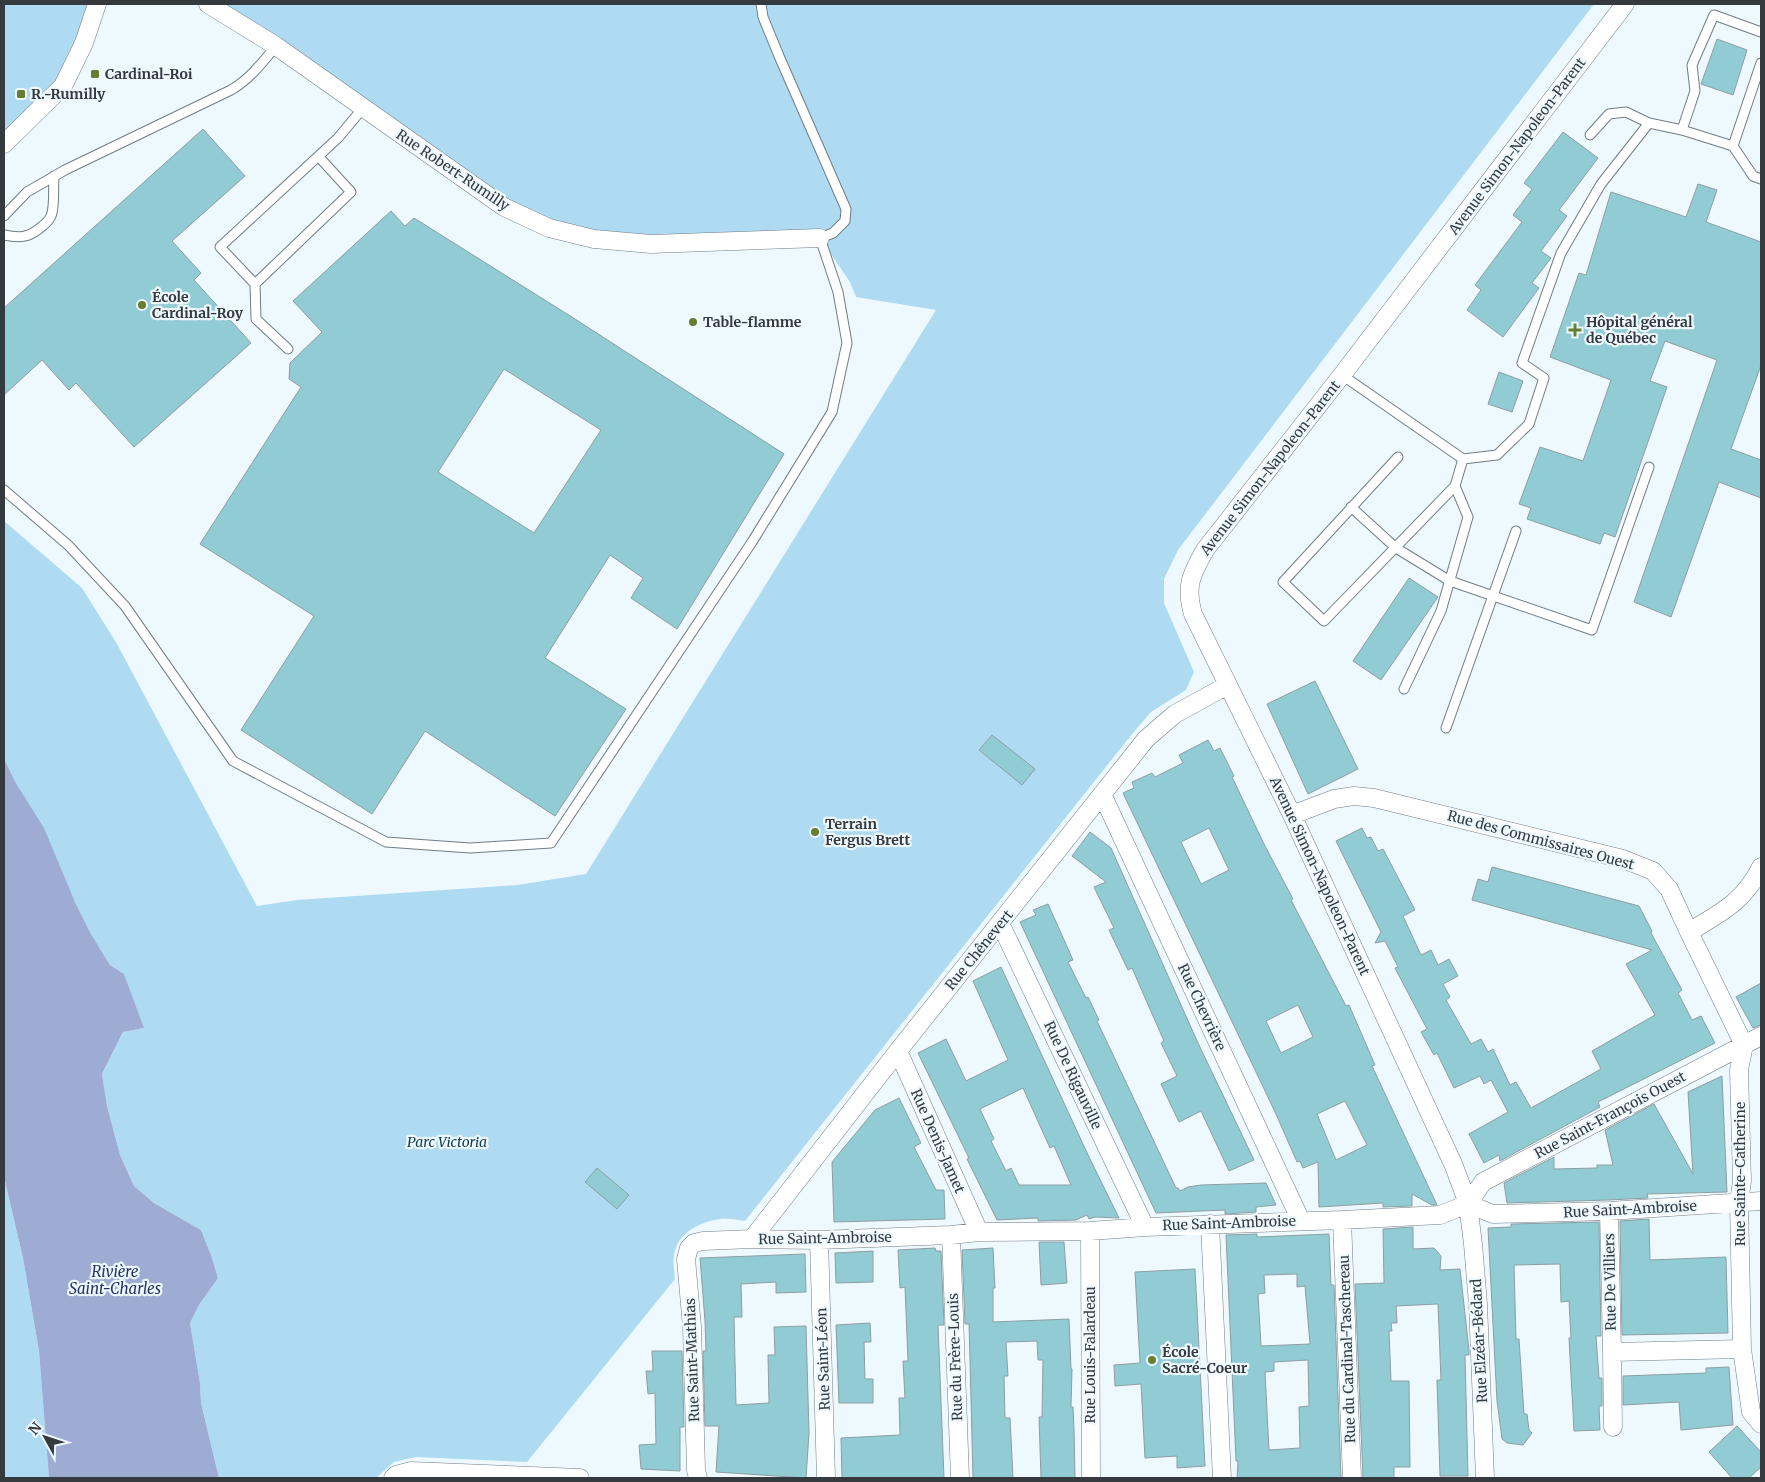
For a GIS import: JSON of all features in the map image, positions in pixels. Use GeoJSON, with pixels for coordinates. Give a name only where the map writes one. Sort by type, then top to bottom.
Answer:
{"type":"FeatureCollection","features":[{"type":"Feature","properties":{"kind":"street"},"geometry":{"type":"LineString","coordinates":[[4,144],[62,86],[84,43],[97,4]]}},
{"type":"Feature","properties":{"kind":"street","name":"Rue Robert-Rumilly"},"geometry":{"type":"LineString","coordinates":[[208,4],[276,46],[504,207],[549,228],[594,239],[650,244],[820,238]]}},
{"type":"Feature","properties":{"kind":"street","name":"Avenue Simon-Napoleon-Parent"},"geometry":{"type":"LineString","coordinates":[[1468,1204],[1454,1166],[1292,815],[1192,614],[1188,593],[1189,581],[1204,550],[1342,375],[1626,4]]}},
{"type":"Feature","properties":{"kind":"street","name":"Rue Chênevert"},"geometry":{"type":"LineString","coordinates":[[752,1239],[898,1051],[1146,739],[1175,714],[1228,685]]}},
{"type":"Feature","properties":{"kind":"street","name":"Rue Chevrière"},"geometry":{"type":"LineString","coordinates":[[1102,794],[1302,1221]]}},
{"type":"Feature","properties":{"kind":"street","name":"Rue des Commissaires Ouest"},"geometry":{"type":"LineString","coordinates":[[1292,815],[1334,799],[1354,796],[1374,798],[1623,859],[1653,871],[1669,889],[1688,932]]}},
{"type":"Feature","properties":{"kind":"street"},"geometry":{"type":"LineString","coordinates":[[1744,1045],[1688,932],[1741,897],[1754,881],[1761,868]]}},
{"type":"Feature","properties":{"kind":"street","name":"Rue De Rigauville"},"geometry":{"type":"LineString","coordinates":[[1000,923],[1145,1226]]}},
{"type":"Feature","properties":{"kind":"street","name":"Rue Saint-François Ouest"},"geometry":{"type":"LineString","coordinates":[[1468,1204],[1483,1182],[1761,1036]]}},
{"type":"Feature","properties":{"kind":"street","name":"Rue Sainte-Catherine"},"geometry":{"type":"LineString","coordinates":[[1744,1045],[1739,1070],[1742,1181],[1739,1202],[1742,1349],[1751,1412],[1761,1424]]}},
{"type":"Feature","properties":{"kind":"street","name":"Rue Denis-Jamet"},"geometry":{"type":"LineString","coordinates":[[898,1051],[979,1232]]}},
{"type":"Feature","properties":{"kind":"street","name":"Rue Saint-Ambroise"},"geometry":{"type":"LineString","coordinates":[[694,1243],[752,1239],[819,1240],[951,1235],[979,1232],[1090,1231],[1145,1226],[1342,1220],[1440,1215],[1468,1204],[1493,1214],[1609,1211],[1761,1201]]}},
{"type":"Feature","properties":{"kind":"street","name":"Rue Elzéar-Bédard"},"geometry":{"type":"LineString","coordinates":[[1468,1204],[1474,1244],[1478,1304],[1485,1478]]}},
{"type":"Feature","properties":{"kind":"street","name":"Rue De Villiers"},"geometry":{"type":"LineString","coordinates":[[1609,1211],[1613,1427]]}},
{"type":"Feature","properties":{"kind":"street","name":"Rue du Cardinal-Taschereau"},"geometry":{"type":"LineString","coordinates":[[1342,1220],[1352,1478]]}},
{"type":"Feature","properties":{"kind":"street"},"geometry":{"type":"LineString","coordinates":[[1210,1224],[1222,1478]]}},
{"type":"Feature","properties":{"kind":"street","name":"Rue Louis-Falardeau"},"geometry":{"type":"LineString","coordinates":[[1090,1231],[1091,1478]]}},
{"type":"Feature","properties":{"kind":"street","name":"Rue du Frère-Louis"},"geometry":{"type":"LineString","coordinates":[[951,1235],[960,1478]]}},
{"type":"Feature","properties":{"kind":"street","name":"Rue Saint-Léon"},"geometry":{"type":"LineString","coordinates":[[819,1240],[826,1478]]}},
{"type":"Feature","properties":{"kind":"street","name":"Rue Saint-Mathias"},"geometry":{"type":"LineString","coordinates":[[694,1243],[689,1248],[686,1258],[692,1327],[696,1470],[698,1478]]}},
{"type":"Feature","properties":{"kind":"street"},"geometry":{"type":"LineString","coordinates":[[1612,1352],[1742,1349]]}},
{"type":"Feature","properties":{"kind":"street"},"geometry":{"type":"LineString","coordinates":[[394,1476],[411,1471],[580,1478]]}},
{"type":"Feature","properties":{"kind":"lane"},"geometry":{"type":"LineString","coordinates":[[4,490],[68,545],[125,606],[233,761],[386,842],[470,848],[551,843],[752,542],[832,412],[847,343],[838,292],[820,238],[833,233],[845,221],[846,209],[763,17],[762,4]]}},
{"type":"Feature","properties":{"kind":"lane"},"geometry":{"type":"LineString","coordinates":[[1682,130],[1695,91],[1692,65],[1714,14],[1761,32]]}},
{"type":"Feature","properties":{"kind":"lane"},"geometry":{"type":"LineString","coordinates":[[4,216],[27,192],[54,176],[231,90],[252,75],[276,46]]}},
{"type":"Feature","properties":{"kind":"lane"},"geometry":{"type":"LineString","coordinates":[[1733,146],[1761,62]]}},
{"type":"Feature","properties":{"kind":"lane"},"geometry":{"type":"LineString","coordinates":[[288,349],[256,319],[256,284],[220,247],[338,138],[363,108]]}},
{"type":"Feature","properties":{"kind":"lane"},"geometry":{"type":"LineString","coordinates":[[1590,135],[1609,114],[1626,112],[1649,123],[1682,130],[1733,146],[1753,176],[1761,179]]}},
{"type":"Feature","properties":{"kind":"lane"},"geometry":{"type":"LineString","coordinates":[[1342,375],[1463,458],[1497,455],[1529,424],[1544,378],[1522,363],[1560,253],[1601,184],[1649,123]]}},
{"type":"Feature","properties":{"kind":"lane"},"geometry":{"type":"LineString","coordinates":[[256,284],[351,192],[318,157]]}},
{"type":"Feature","properties":{"kind":"lane"},"geometry":{"type":"LineString","coordinates":[[4,235],[20,238],[27,237],[46,223],[51,216],[54,176]]}},
{"type":"Feature","properties":{"kind":"lane"},"geometry":{"type":"LineString","coordinates":[[1398,457],[1283,582],[1324,621],[1456,486],[1463,458]]}},
{"type":"Feature","properties":{"kind":"lane"},"geometry":{"type":"LineString","coordinates":[[1351,507],[1396,548],[1450,581],[1592,630],[1650,467]]}},
{"type":"Feature","properties":{"kind":"lane"},"geometry":{"type":"LineString","coordinates":[[1404,689],[1442,611],[1468,517],[1456,486]]}},
{"type":"Feature","properties":{"kind":"lane"},"geometry":{"type":"LineString","coordinates":[[1446,728],[1516,531]]}},
{"type":"Feature","properties":{"kind":"green space"},"geometry":{"type":"Polygon","coordinates":[[[4,4],[97,4],[63,86],[4,144],[4,4]]]}},
{"type":"Feature","properties":{"kind":"green space","name":"Parc Victoria"},"geometry":{"type":"Polygon","coordinates":[[[208,4],[1594,4],[1178,550],[1164,579],[1164,603],[1194,672],[1186,690],[1151,712],[1132,734],[745,1221],[730,1219],[713,1220],[698,1225],[685,1234],[676,1247],[674,1255],[675,1279],[527,1462],[416,1457],[394,1462],[376,1478],[219,1478],[201,1403],[200,1383],[190,1323],[199,1305],[218,1278],[201,1230],[154,1203],[134,1186],[120,1155],[107,1106],[102,1074],[123,1032],[143,1028],[124,974],[110,965],[91,934],[4,759],[4,521],[82,588],[117,644],[257,906],[297,900],[518,885],[586,874],[936,310],[856,297],[850,282],[820,238],[594,239],[504,207],[208,4]]]}},
{"type":"Feature","properties":{"kind":"green space"},"geometry":{"type":"Polygon","coordinates":[[[4,1177],[23,1258],[39,1351],[49,1478],[4,1478],[4,1177]]]}},
{"type":"Feature","properties":{"kind":"water","name":"Rivière Saint-Charles"},"geometry":{"type":"Polygon","coordinates":[[[4,759],[17,785],[44,828],[75,902],[91,934],[110,965],[124,974],[144,1028],[123,1032],[102,1074],[107,1106],[120,1155],[134,1186],[154,1203],[201,1230],[218,1278],[199,1305],[190,1323],[200,1383],[201,1403],[219,1478],[49,1478],[39,1351],[23,1258],[4,1177],[4,759]]]}},
{"type":"Feature","properties":{"kind":"building"},"geometry":{"type":"Polygon","coordinates":[[[1717,39],[1747,50],[1733,95],[1701,84],[1717,39]]]}},
{"type":"Feature","properties":{"kind":"building"},"geometry":{"type":"Polygon","coordinates":[[[203,129],[245,176],[172,241],[201,273],[194,280],[251,343],[134,447],[76,383],[69,390],[42,360],[4,395],[4,308],[203,129]]]}},
{"type":"Feature","properties":{"kind":"building"},"geometry":{"type":"Polygon","coordinates":[[[1563,132],[1598,158],[1559,210],[1567,216],[1541,251],[1551,258],[1532,283],[1539,288],[1503,337],[1467,310],[1481,290],[1475,285],[1522,222],[1513,215],[1532,189],[1524,183],[1563,132]]]}},
{"type":"Feature","properties":{"kind":"building"},"geometry":{"type":"Polygon","coordinates":[[[1698,184],[1717,190],[1706,222],[1761,242],[1761,365],[1731,449],[1761,460],[1761,498],[1719,482],[1671,617],[1634,602],[1717,360],[1665,341],[1650,381],[1667,387],[1615,537],[1604,533],[1600,544],[1527,519],[1531,508],[1519,504],[1540,447],[1583,461],[1611,380],[1550,357],[1579,273],[1586,275],[1611,192],[1686,217],[1698,184]]]}},
{"type":"Feature","properties":{"kind":"building"},"geometry":{"type":"Polygon","coordinates":[[[391,211],[405,226],[414,218],[784,454],[677,629],[631,598],[643,578],[610,555],[545,658],[626,709],[555,816],[425,731],[372,814],[241,730],[314,616],[200,544],[301,387],[289,379],[290,363],[322,332],[293,301],[391,211]],[[504,369],[438,472],[534,533],[601,430],[504,369]]]}},
{"type":"Feature","properties":{"kind":"building"},"geometry":{"type":"Polygon","coordinates":[[[1499,372],[1523,381],[1512,412],[1488,404],[1499,372]]]}},
{"type":"Feature","properties":{"kind":"building"},"geometry":{"type":"Polygon","coordinates":[[[1409,578],[1438,597],[1381,680],[1353,661],[1409,578]]]}},
{"type":"Feature","properties":{"kind":"building"},"geometry":{"type":"Polygon","coordinates":[[[1315,681],[1358,769],[1308,794],[1267,704],[1315,681]]]}},
{"type":"Feature","properties":{"kind":"building"},"geometry":{"type":"Polygon","coordinates":[[[992,735],[1035,769],[1022,785],[979,750],[992,735]]]}},
{"type":"Feature","properties":{"kind":"building"},"geometry":{"type":"Polygon","coordinates":[[[1208,740],[1214,751],[1220,748],[1264,844],[1293,899],[1291,900],[1346,1006],[1349,1005],[1375,1065],[1372,1066],[1437,1205],[1432,1205],[1412,1194],[1412,1206],[1383,1207],[1383,1203],[1319,1207],[1318,1162],[1303,1168],[1300,1161],[1297,1162],[1123,793],[1134,788],[1132,782],[1152,773],[1155,777],[1183,763],[1179,755],[1208,740]],[[1209,828],[1181,842],[1201,884],[1229,870],[1209,828]],[[1298,1005],[1266,1021],[1281,1053],[1313,1037],[1298,1005]],[[1345,1101],[1317,1114],[1336,1160],[1367,1145],[1345,1101]]]}},
{"type":"Feature","properties":{"kind":"building"},"geometry":{"type":"Polygon","coordinates":[[[1362,828],[1367,838],[1371,837],[1378,851],[1383,849],[1415,910],[1403,916],[1421,955],[1431,950],[1438,965],[1449,959],[1458,976],[1443,984],[1450,997],[1446,1000],[1471,1044],[1481,1039],[1488,1052],[1493,1049],[1510,1085],[1516,1082],[1531,1108],[1601,1069],[1592,1051],[1655,1015],[1626,964],[1652,950],[1472,900],[1478,879],[1488,882],[1492,867],[1639,906],[1652,931],[1651,933],[1682,990],[1678,993],[1692,1020],[1701,1016],[1715,1043],[1598,1102],[1600,1107],[1500,1161],[1499,1155],[1484,1163],[1469,1134],[1508,1112],[1491,1080],[1484,1084],[1480,1076],[1454,1088],[1437,1053],[1434,1055],[1421,1032],[1427,1029],[1395,968],[1398,967],[1385,941],[1375,943],[1381,932],[1336,841],[1362,828]]]}},
{"type":"Feature","properties":{"kind":"building"},"geometry":{"type":"Polygon","coordinates":[[[1090,832],[1111,848],[1198,1043],[1254,1160],[1229,1171],[1201,1111],[1179,1122],[1161,1084],[1177,1076],[1161,1043],[1164,1041],[1132,968],[1128,970],[1109,930],[1114,928],[1094,887],[1106,882],[1072,856],[1090,832]]]}},
{"type":"Feature","properties":{"kind":"building"},"geometry":{"type":"Polygon","coordinates":[[[1048,904],[1073,960],[1068,962],[1099,1020],[1097,1021],[1176,1188],[1180,1191],[1188,1187],[1201,1185],[1266,1183],[1276,1205],[1256,1207],[1256,1212],[1225,1214],[1225,1210],[1156,1213],[1020,922],[1036,915],[1033,910],[1048,904]]]}},
{"type":"Feature","properties":{"kind":"building"},"geometry":{"type":"Polygon","coordinates":[[[1001,967],[1119,1218],[1095,1217],[1089,1219],[1087,1215],[1076,1220],[1038,1221],[1038,1218],[997,1220],[918,1053],[946,1039],[966,1081],[1008,1060],[973,981],[1001,967]],[[1023,1088],[980,1109],[994,1139],[991,1141],[1006,1171],[1011,1168],[1019,1185],[1071,1185],[1054,1146],[1050,1148],[1023,1088]]]}},
{"type":"Feature","properties":{"kind":"building"},"geometry":{"type":"Polygon","coordinates":[[[1761,983],[1761,1025],[1753,1028],[1736,997],[1761,983]]]}},
{"type":"Feature","properties":{"kind":"building"},"geometry":{"type":"Polygon","coordinates":[[[1722,1076],[1727,1192],[1647,1194],[1648,1198],[1609,1200],[1507,1203],[1504,1183],[1554,1157],[1554,1169],[1597,1168],[1597,1165],[1613,1165],[1605,1130],[1654,1104],[1693,1174],[1688,1092],[1722,1076]]]}},
{"type":"Feature","properties":{"kind":"building"},"geometry":{"type":"Polygon","coordinates":[[[899,1098],[921,1143],[914,1147],[936,1190],[944,1190],[945,1219],[834,1222],[832,1162],[875,1110],[899,1098]]]}},
{"type":"Feature","properties":{"kind":"building"},"geometry":{"type":"Polygon","coordinates":[[[597,1168],[629,1195],[617,1209],[585,1182],[597,1168]]]}},
{"type":"Feature","properties":{"kind":"building"},"geometry":{"type":"Polygon","coordinates":[[[1649,1219],[1650,1260],[1726,1257],[1728,1333],[1622,1335],[1620,1221],[1649,1219]]]}},
{"type":"Feature","properties":{"kind":"building"},"geometry":{"type":"Polygon","coordinates":[[[1599,1222],[1601,1336],[1596,1336],[1599,1378],[1602,1378],[1602,1406],[1599,1406],[1600,1430],[1574,1431],[1569,1301],[1561,1302],[1560,1264],[1514,1265],[1516,1339],[1519,1339],[1524,1414],[1527,1414],[1529,1430],[1532,1433],[1523,1445],[1507,1443],[1502,1439],[1497,1401],[1488,1228],[1511,1227],[1511,1224],[1599,1222]]]}},
{"type":"Feature","properties":{"kind":"building"},"geometry":{"type":"Polygon","coordinates":[[[1413,1227],[1413,1249],[1434,1248],[1441,1256],[1440,1270],[1460,1269],[1469,1350],[1469,1355],[1465,1355],[1468,1476],[1440,1476],[1437,1380],[1441,1380],[1438,1304],[1396,1306],[1397,1323],[1391,1323],[1392,1331],[1389,1331],[1391,1381],[1409,1381],[1410,1467],[1394,1467],[1394,1478],[1363,1478],[1355,1284],[1384,1283],[1383,1229],[1413,1227]]]}},
{"type":"Feature","properties":{"kind":"building"},"geometry":{"type":"Polygon","coordinates":[[[1257,1234],[1257,1237],[1329,1234],[1331,1285],[1334,1285],[1341,1478],[1237,1478],[1238,1461],[1236,1461],[1226,1235],[1257,1234]],[[1297,1274],[1264,1275],[1265,1293],[1258,1294],[1261,1346],[1310,1344],[1305,1286],[1297,1287],[1297,1274]],[[1308,1360],[1274,1362],[1274,1371],[1265,1372],[1269,1450],[1300,1448],[1299,1407],[1309,1406],[1308,1360]]]}},
{"type":"Feature","properties":{"kind":"building"},"geometry":{"type":"Polygon","coordinates":[[[1039,1242],[1064,1242],[1067,1283],[1041,1285],[1039,1242]]]}},
{"type":"Feature","properties":{"kind":"building"},"geometry":{"type":"Polygon","coordinates":[[[935,1248],[936,1251],[941,1251],[944,1325],[938,1325],[944,1478],[842,1478],[841,1438],[900,1435],[899,1398],[905,1398],[903,1361],[908,1361],[905,1287],[900,1288],[898,1250],[935,1248]]]}},
{"type":"Feature","properties":{"kind":"building"},"geometry":{"type":"Polygon","coordinates":[[[993,1248],[995,1288],[993,1288],[993,1322],[1069,1319],[1075,1478],[1041,1478],[1039,1417],[1042,1417],[1043,1360],[1038,1360],[1037,1341],[1006,1342],[1008,1376],[1004,1376],[1005,1418],[1010,1418],[1013,1478],[973,1478],[969,1324],[965,1324],[962,1250],[993,1248]]]}},
{"type":"Feature","properties":{"kind":"building"},"geometry":{"type":"Polygon","coordinates":[[[873,1251],[873,1282],[836,1283],[835,1253],[873,1251]]]}},
{"type":"Feature","properties":{"kind":"building"},"geometry":{"type":"Polygon","coordinates":[[[805,1254],[806,1292],[776,1293],[776,1282],[741,1284],[742,1317],[734,1317],[736,1405],[769,1403],[768,1355],[775,1355],[774,1327],[806,1326],[809,1433],[806,1478],[716,1472],[719,1426],[705,1426],[703,1351],[706,1351],[700,1258],[805,1254]]]}},
{"type":"Feature","properties":{"kind":"building"},"geometry":{"type":"Polygon","coordinates":[[[1195,1269],[1205,1466],[1177,1468],[1177,1456],[1145,1458],[1141,1384],[1115,1386],[1114,1365],[1140,1363],[1135,1272],[1195,1269]]]}},
{"type":"Feature","properties":{"kind":"building"},"geometry":{"type":"Polygon","coordinates":[[[870,1323],[871,1342],[864,1342],[865,1379],[873,1379],[873,1403],[839,1403],[836,1325],[870,1323]]]}},
{"type":"Feature","properties":{"kind":"building"},"geometry":{"type":"Polygon","coordinates":[[[652,1351],[682,1351],[684,1427],[680,1427],[680,1471],[641,1469],[639,1445],[656,1444],[655,1393],[648,1394],[646,1371],[653,1371],[652,1351]]]}},
{"type":"Feature","properties":{"kind":"building"},"geometry":{"type":"Polygon","coordinates":[[[1729,1367],[1733,1425],[1681,1430],[1679,1402],[1623,1405],[1623,1376],[1706,1373],[1706,1368],[1729,1367]]]}},
{"type":"Feature","properties":{"kind":"building"},"geometry":{"type":"Polygon","coordinates":[[[1737,1426],[1761,1452],[1761,1467],[1749,1478],[1732,1478],[1709,1452],[1737,1426]]]}},
{"type":"Feature","properties":{"kind":"place","name":"Cardinal-Roi"},"geometry":{"type":"Point","coordinates":[95,74]}},
{"type":"Feature","properties":{"kind":"place","name":"R.-Rumilly"},"geometry":{"type":"Point","coordinates":[21,94]}},
{"type":"Feature","properties":{"kind":"place","name":"École Cardinal-Roy"},"geometry":{"type":"Point","coordinates":[142,305]}},
{"type":"Feature","properties":{"kind":"place","name":"Table-flamme"},"geometry":{"type":"Point","coordinates":[693,322]}},
{"type":"Feature","properties":{"kind":"place","name":"Hôpital général de Québec"},"geometry":{"type":"Point","coordinates":[1575,330]}},
{"type":"Feature","properties":{"kind":"place","name":"Terrain Fergus Brett"},"geometry":{"type":"Point","coordinates":[815,832]}},
{"type":"Feature","properties":{"kind":"place","name":"École Sacré-Coeur"},"geometry":{"type":"Point","coordinates":[1152,1360]}}]}
